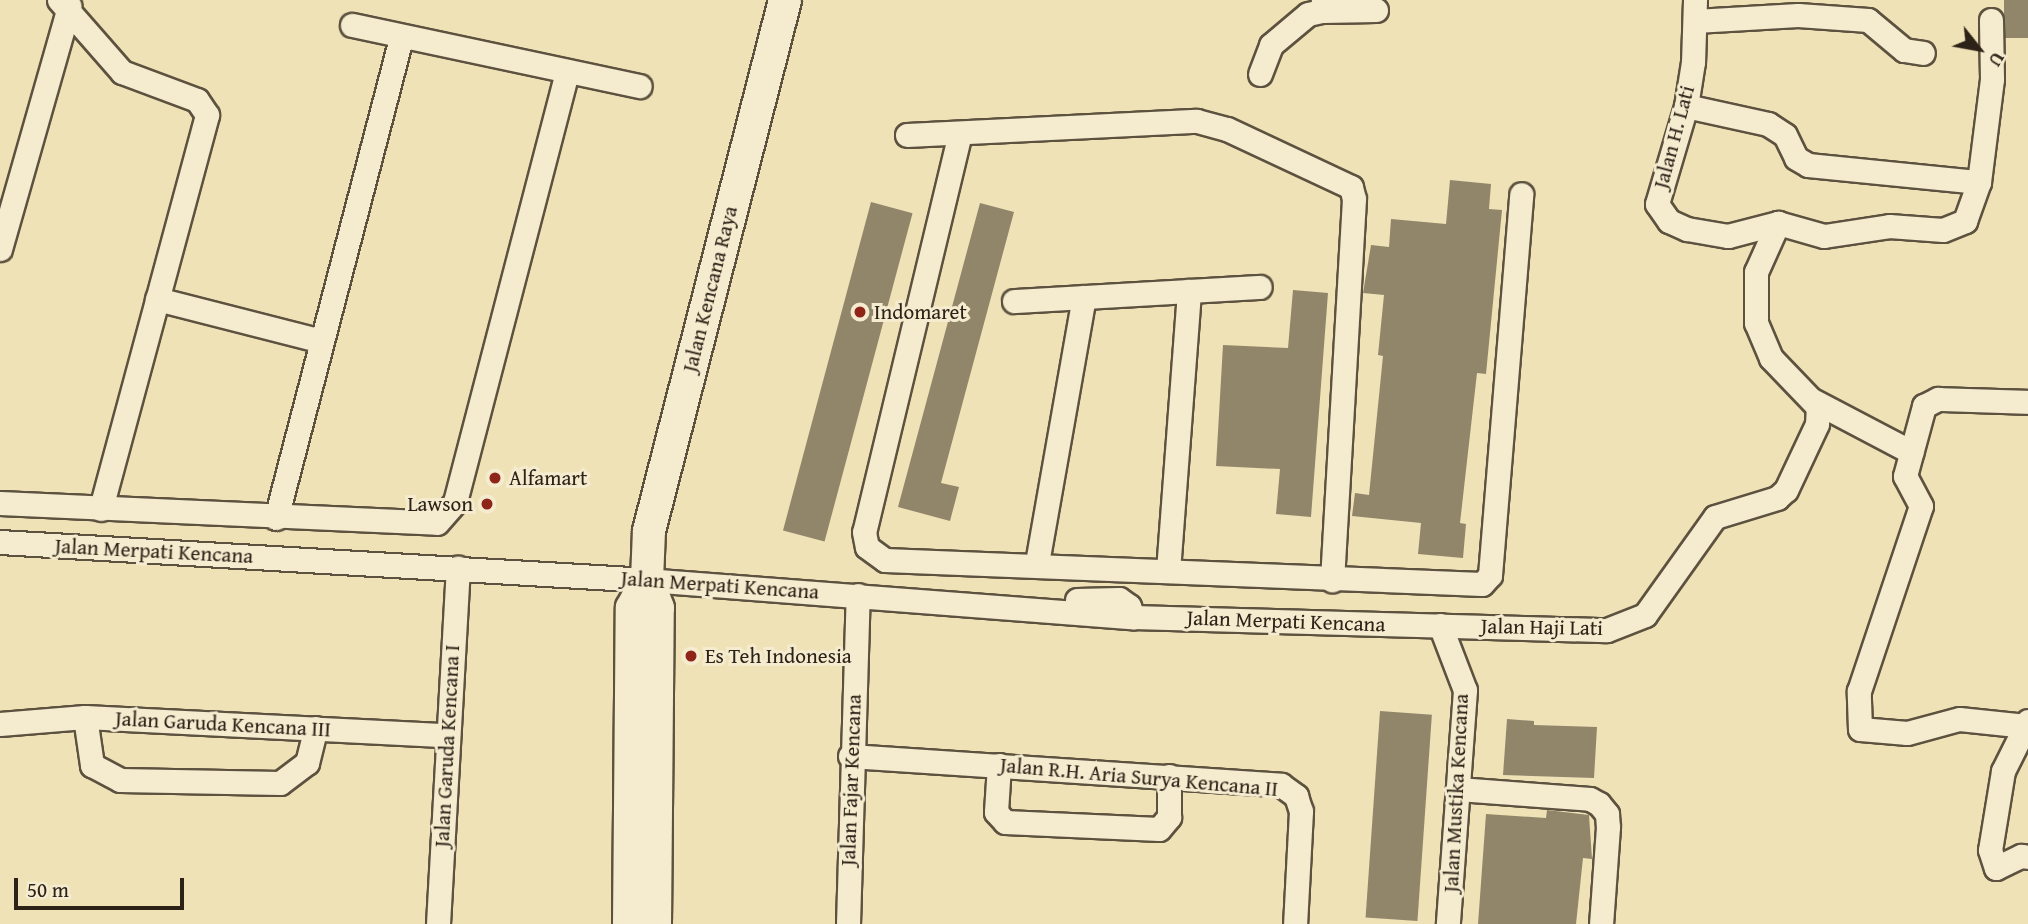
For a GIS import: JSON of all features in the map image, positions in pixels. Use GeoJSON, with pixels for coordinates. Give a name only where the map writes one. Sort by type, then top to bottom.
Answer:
{"type":"FeatureCollection","features":[{"type":"Feature","properties":{"kind":"street","name":"Jalan Kencana Raya"},"geometry":{"type":"LineString","coordinates":[[629,924],[632,608],[647,580],[652,515],[785,0]]}},
{"type":"Feature","properties":{"kind":"street"},"geometry":{"type":"LineString","coordinates":[[0,248],[64,3]]}},
{"type":"Feature","properties":{"kind":"street"},"geometry":{"type":"LineString","coordinates":[[64,3],[122,72],[197,100],[205,109],[101,509]]}},
{"type":"Feature","properties":{"kind":"street"},"geometry":{"type":"LineString","coordinates":[[1260,74],[1271,45],[1308,14],[1323,6],[1376,10]]}},
{"type":"Feature","properties":{"kind":"street"},"geometry":{"type":"LineString","coordinates":[[1695,10],[1868,20],[1904,50],[1923,53]]}},
{"type":"Feature","properties":{"kind":"street","name":"Jalan H. Lati"},"geometry":{"type":"LineString","coordinates":[[1695,10],[1686,106],[1658,193],[1660,212],[1687,229],[1728,236],[1778,223]]}},
{"type":"Feature","properties":{"kind":"street"},"geometry":{"type":"LineString","coordinates":[[1911,452],[1814,401],[1771,358],[1756,323],[1756,272],[1778,223],[1824,236],[1889,226],[1957,227],[1969,214],[1979,182],[1992,79],[1991,20]]}},
{"type":"Feature","properties":{"kind":"street"},"geometry":{"type":"LineString","coordinates":[[352,25],[640,86]]}},
{"type":"Feature","properties":{"kind":"street"},"geometry":{"type":"LineString","coordinates":[[276,518],[402,36]]}},
{"type":"Feature","properties":{"kind":"street"},"geometry":{"type":"LineString","coordinates":[[0,503],[423,526],[448,514],[455,502],[566,71]]}},
{"type":"Feature","properties":{"kind":"street"},"geometry":{"type":"LineString","coordinates":[[1686,106],[1768,124],[1785,135],[1796,158],[1808,165],[1979,182]]}},
{"type":"Feature","properties":{"kind":"street"},"geometry":{"type":"LineString","coordinates":[[907,135],[1197,121],[1227,128],[1351,187],[1354,199],[1332,580]]}},
{"type":"Feature","properties":{"kind":"street"},"geometry":{"type":"LineString","coordinates":[[960,133],[864,532],[867,547],[885,560],[1037,563],[1104,569],[1168,570],[1475,587],[1490,575],[1521,194]]}},
{"type":"Feature","properties":{"kind":"street"},"geometry":{"type":"LineString","coordinates":[[1014,301],[1261,287]]}},
{"type":"Feature","properties":{"kind":"street"},"geometry":{"type":"LineString","coordinates":[[1168,570],[1189,291]]}},
{"type":"Feature","properties":{"kind":"street"},"geometry":{"type":"LineString","coordinates":[[1037,563],[1084,297]]}},
{"type":"Feature","properties":{"kind":"street"},"geometry":{"type":"LineString","coordinates":[[157,299],[322,341]]}},
{"type":"Feature","properties":{"kind":"street","name":"Jalan Haji Lati"},"geometry":{"type":"LineString","coordinates":[[1440,625],[1607,630],[1628,625],[1645,615],[1715,517],[1777,498],[1786,491],[1818,424],[1814,401]]}},
{"type":"Feature","properties":{"kind":"street"},"geometry":{"type":"LineString","coordinates":[[2028,402],[1930,401],[1924,407],[1905,476],[1921,506],[1883,629],[1861,679],[1860,729],[1906,733],[1959,719],[2027,724],[2003,771],[1990,850],[1996,868],[2021,856],[2028,857]]}},
{"type":"Feature","properties":{"kind":"street"},"geometry":{"type":"LineString","coordinates":[[196,553],[197,514]]}},
{"type":"Feature","properties":{"kind":"street","name":"Jalan Merpati Kencana"},"geometry":{"type":"LineString","coordinates":[[0,542],[647,580],[1133,617],[1440,625]]}},
{"type":"Feature","properties":{"kind":"street","name":"Jalan Garuda Kencana I"},"geometry":{"type":"LineString","coordinates":[[439,924],[446,735],[458,568]]}},
{"type":"Feature","properties":{"kind":"street"},"geometry":{"type":"LineString","coordinates":[[1103,598],[1104,569]]}},
{"type":"Feature","properties":{"kind":"street","name":"Jalan Kencana Raya"},"geometry":{"type":"LineString","coordinates":[[647,580],[658,608],[655,924]]}},
{"type":"Feature","properties":{"kind":"street","name":"Jalan Fajar Kencana"},"geometry":{"type":"LineString","coordinates":[[848,924],[850,756],[858,595]]}},
{"type":"Feature","properties":{"kind":"street"},"geometry":{"type":"LineString","coordinates":[[1066,611],[1085,597],[1103,598],[1125,602],[1133,617]]}},
{"type":"Feature","properties":{"kind":"street","name":"Jalan Mustika Kencana"},"geometry":{"type":"LineString","coordinates":[[1440,625],[1465,690],[1448,924]]}},
{"type":"Feature","properties":{"kind":"street"},"geometry":{"type":"LineString","coordinates":[[85,717],[92,765],[120,780],[280,783],[307,763],[316,728]]}},
{"type":"Feature","properties":{"kind":"street","name":"Jalan Garuda Kencana III"},"geometry":{"type":"LineString","coordinates":[[0,724],[85,717],[446,735]]}},
{"type":"Feature","properties":{"kind":"street","name":"Jalan R.H. Aria Surya Kencana II"},"geometry":{"type":"LineString","coordinates":[[850,756],[1281,785],[1296,796],[1301,811],[1295,924]]}},
{"type":"Feature","properties":{"kind":"street"},"geometry":{"type":"LineString","coordinates":[[999,765],[996,811],[1005,822],[1159,829],[1168,822],[1169,776]]}},
{"type":"Feature","properties":{"kind":"street"},"geometry":{"type":"LineString","coordinates":[[1458,789],[1590,799],[1599,804],[1607,814],[1608,827],[1601,924]]}},
{"type":"Feature","properties":{"kind":"building"},"geometry":{"type":"Polygon","coordinates":[[[2004,0],[2028,0],[2028,38],[2004,38],[2004,0]]]}},
{"type":"Feature","properties":{"kind":"building"},"geometry":{"type":"Polygon","coordinates":[[[1450,180],[1491,184],[1489,209],[1502,210],[1486,374],[1477,373],[1460,523],[1466,524],[1463,558],[1418,554],[1421,523],[1352,516],[1355,493],[1369,495],[1383,356],[1378,355],[1384,295],[1363,293],[1371,245],[1389,247],[1391,219],[1446,224],[1450,180]]]}},
{"type":"Feature","properties":{"kind":"building"},"geometry":{"type":"Polygon","coordinates":[[[871,202],[913,213],[825,542],[783,530],[871,202]]]}},
{"type":"Feature","properties":{"kind":"building"},"geometry":{"type":"Polygon","coordinates":[[[980,203],[1014,212],[941,483],[959,487],[950,521],[898,507],[980,203]]]}},
{"type":"Feature","properties":{"kind":"building"},"geometry":{"type":"Polygon","coordinates":[[[1293,290],[1328,293],[1311,517],[1276,514],[1280,469],[1216,466],[1223,345],[1288,348],[1293,290]]]}},
{"type":"Feature","properties":{"kind":"building"},"geometry":{"type":"Polygon","coordinates":[[[1380,711],[1432,715],[1417,921],[1366,917],[1380,711]]]}},
{"type":"Feature","properties":{"kind":"building"},"geometry":{"type":"Polygon","coordinates":[[[1507,719],[1534,721],[1534,725],[1597,727],[1594,778],[1503,775],[1507,719]]]}},
{"type":"Feature","properties":{"kind":"building"},"geometry":{"type":"Polygon","coordinates":[[[1547,810],[1589,815],[1592,859],[1583,858],[1576,924],[1478,924],[1486,814],[1546,818],[1547,810]]]}},
{"type":"Feature","properties":{"kind":"place","name":"Indomaret"},"geometry":{"type":"Point","coordinates":[860,312]}},
{"type":"Feature","properties":{"kind":"place","name":"Alfamart"},"geometry":{"type":"Point","coordinates":[495,478]}},
{"type":"Feature","properties":{"kind":"place","name":"Lawson"},"geometry":{"type":"Point","coordinates":[487,504]}},
{"type":"Feature","properties":{"kind":"place","name":"Es Teh Indonesia"},"geometry":{"type":"Point","coordinates":[691,656]}}]}
